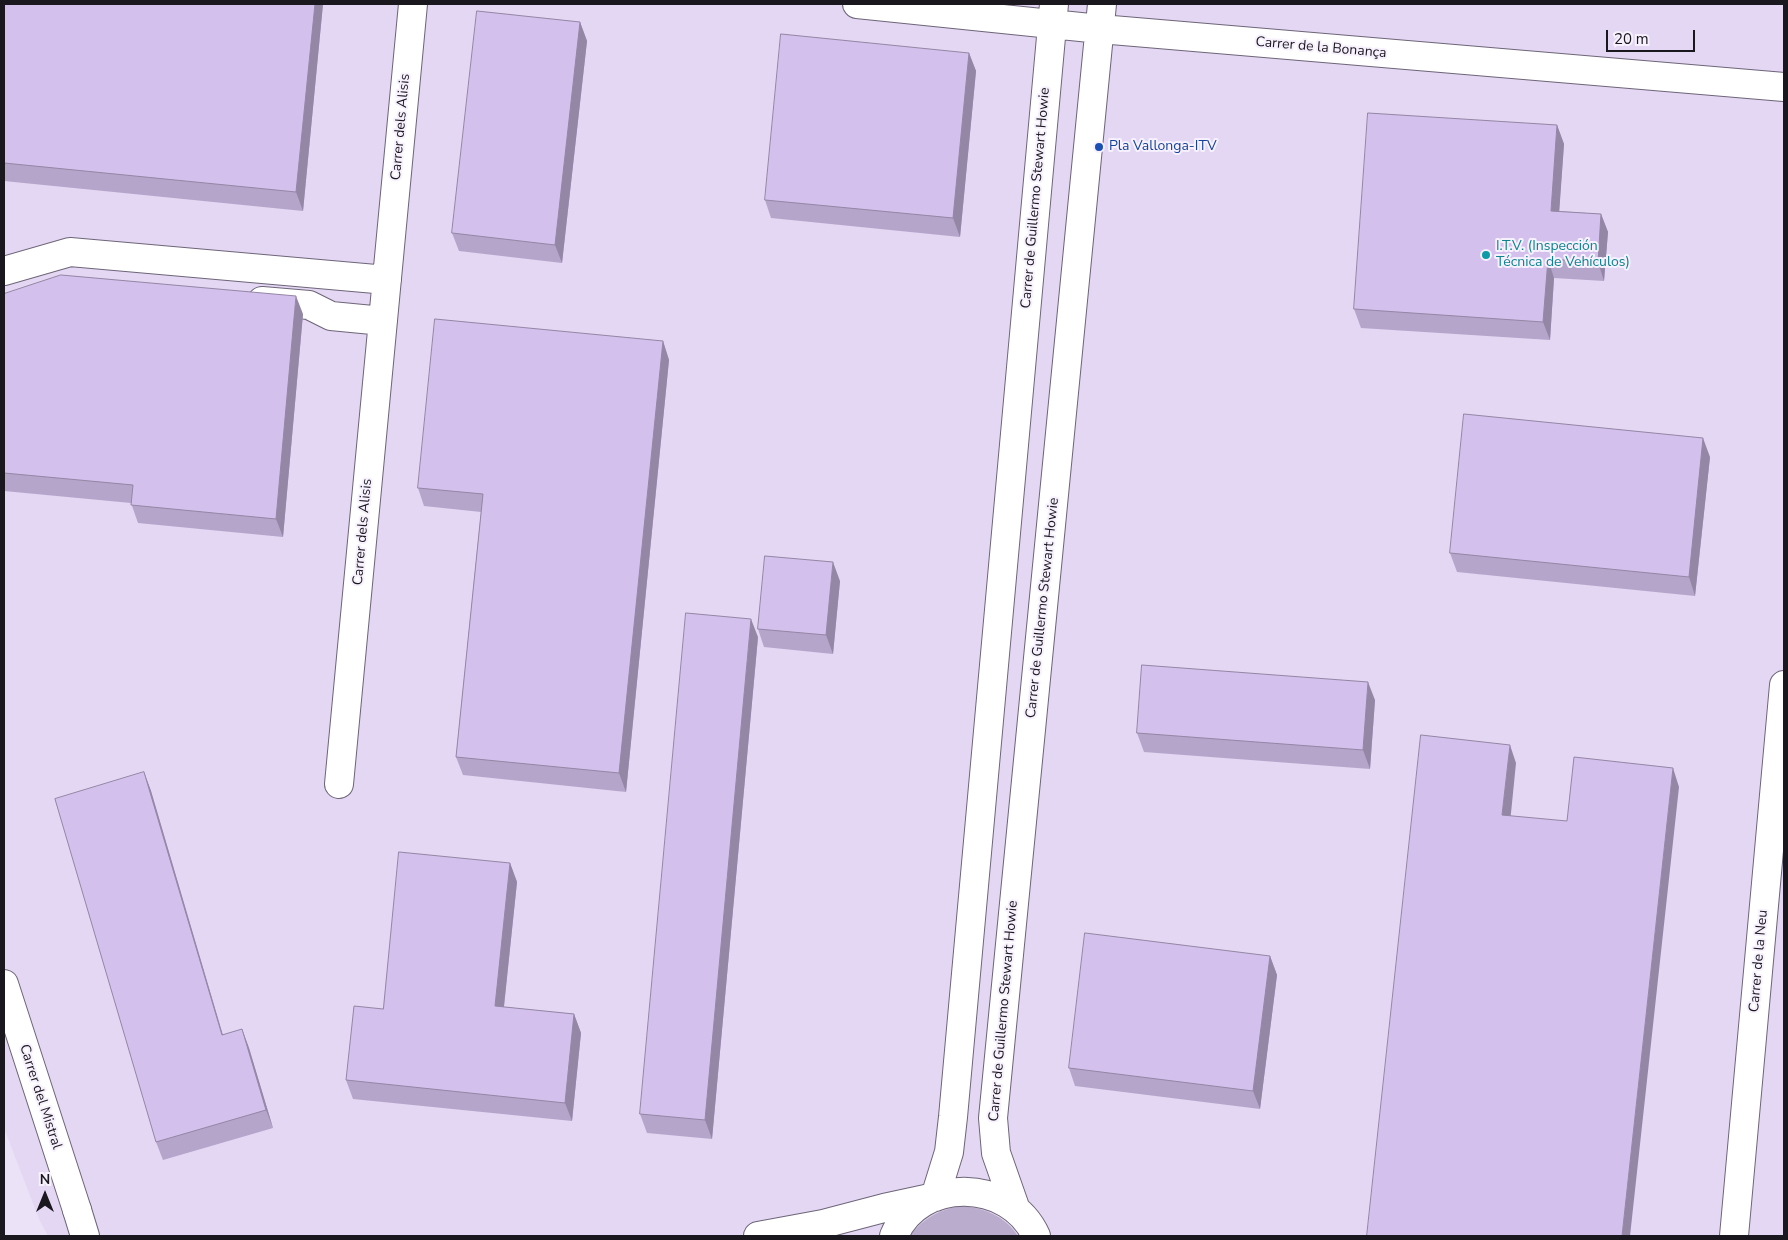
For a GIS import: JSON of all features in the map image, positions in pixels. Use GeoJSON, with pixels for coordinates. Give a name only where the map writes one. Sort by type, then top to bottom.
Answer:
{"type":"FeatureCollection","features":[{"type":"Feature","properties":{"kind":"main road","name":"Carrer dels Alisis"},"geometry":{"type":"LineString","coordinates":[[339,784],[413,4]]}},
{"type":"Feature","properties":{"kind":"main road","name":"Carrer de la Bonança"},"geometry":{"type":"LineString","coordinates":[[858,4],[1101,16],[1784,87]]}},
{"type":"Feature","properties":{"kind":"main road","name":"Carrer de Guillermo Stewart Howie"},"geometry":{"type":"LineString","coordinates":[[935,1197],[949,1152],[953,1117],[1053,14]]}},
{"type":"Feature","properties":{"kind":"main road","name":"Carrer de Guillermo Stewart Howie"},"geometry":{"type":"LineString","coordinates":[[1016,1210],[996,1153],[993,1118],[1101,16]]}},
{"type":"Feature","properties":{"kind":"main road"},"geometry":{"type":"LineString","coordinates":[[4,271],[70,252],[387,280]]}},
{"type":"Feature","properties":{"kind":"main road"},"geometry":{"type":"LineString","coordinates":[[240,298],[309,305],[331,316],[383,321]]}},
{"type":"Feature","properties":{"kind":"main road","name":"Carrer de la Neu"},"geometry":{"type":"LineString","coordinates":[[1734,1236],[1784,685]]}},
{"type":"Feature","properties":{"kind":"main road","name":"Carrer del Mistral"},"geometry":{"type":"LineString","coordinates":[[4,984],[85,1236]]}},
{"type":"Feature","properties":{"kind":"main road"},"geometry":{"type":"LineString","coordinates":[[758,1236],[835,1230],[884,1208],[952,1192],[969,1191],[986,1194],[1002,1200],[1026,1220],[1036,1236]]}},
{"type":"Feature","properties":{"kind":"main road"},"geometry":{"type":"LineString","coordinates":[[894,1236],[906,1217],[920,1205],[935,1197]]}},
{"type":"Feature","properties":{"kind":"shaded area"},"geometry":{"type":"Polygon","coordinates":[[[4,4],[1784,4],[1784,1236],[48,1236],[39,1219],[4,1128],[4,4]]]}},
{"type":"Feature","properties":{"kind":"shaded area"},"geometry":{"type":"Polygon","coordinates":[[[960,1206],[993,1214],[1006,1223],[1018,1236],[910,1236],[920,1224],[932,1216],[960,1206]]]}},
{"type":"Feature","properties":{"kind":"building"},"geometry":{"type":"Polygon","coordinates":[[[4,4],[315,4],[296,192],[4,163],[4,4]]]}},
{"type":"Feature","properties":{"kind":"building"},"geometry":{"type":"Polygon","coordinates":[[[477,11],[580,22],[555,245],[452,233],[477,11]]]}},
{"type":"Feature","properties":{"kind":"building"},"geometry":{"type":"Polygon","coordinates":[[[781,34],[969,53],[953,218],[765,200],[781,34]]]}},
{"type":"Feature","properties":{"kind":"building","name":"I.T.V. (Inspección Técnica de Vehículos)"},"geometry":{"type":"Polygon","coordinates":[[[1368,113],[1557,125],[1551,211],[1601,214],[1598,262],[1548,259],[1543,322],[1354,309],[1368,113]]]}},
{"type":"Feature","properties":{"kind":"building"},"geometry":{"type":"Polygon","coordinates":[[[61,275],[296,296],[276,519],[131,505],[133,485],[4,473],[4,294],[61,275]]]}},
{"type":"Feature","properties":{"kind":"building"},"geometry":{"type":"Polygon","coordinates":[[[435,319],[663,341],[619,773],[456,757],[483,494],[418,488],[435,319]]]}},
{"type":"Feature","properties":{"kind":"building"},"geometry":{"type":"Polygon","coordinates":[[[1464,414],[1703,438],[1689,577],[1450,553],[1464,414]]]}},
{"type":"Feature","properties":{"kind":"building"},"geometry":{"type":"Polygon","coordinates":[[[765,556],[833,562],[826,635],[758,629],[765,556]]]}},
{"type":"Feature","properties":{"kind":"building"},"geometry":{"type":"Polygon","coordinates":[[[686,613],[751,619],[705,1120],[640,1114],[686,613]]]}},
{"type":"Feature","properties":{"kind":"building"},"geometry":{"type":"Polygon","coordinates":[[[1142,665],[1368,682],[1363,750],[1137,733],[1142,665]]]}},
{"type":"Feature","properties":{"kind":"building"},"geometry":{"type":"Polygon","coordinates":[[[1421,735],[1510,745],[1502,815],[1567,821],[1574,757],[1673,768],[1622,1236],[1367,1236],[1421,735]]]}},
{"type":"Feature","properties":{"kind":"building"},"geometry":{"type":"Polygon","coordinates":[[[144,772],[222,1035],[242,1029],[266,1110],[156,1142],[55,799],[144,772]]]}},
{"type":"Feature","properties":{"kind":"building"},"geometry":{"type":"Polygon","coordinates":[[[399,852],[510,863],[495,1006],[574,1014],[565,1103],[346,1080],[354,1006],[383,1009],[399,852]]]}},
{"type":"Feature","properties":{"kind":"building"},"geometry":{"type":"Polygon","coordinates":[[[1085,933],[1270,956],[1253,1091],[1069,1068],[1085,933]]]}},
{"type":"Feature","properties":{"kind":"place","name":"Pla Vallonga-ITV"},"geometry":{"type":"Point","coordinates":[1099,147]}},
{"type":"Feature","properties":{"kind":"place","name":"I.T.V. (Inspección Técnica de Vehículos)"},"geometry":{"type":"Point","coordinates":[1486,255]}}]}
